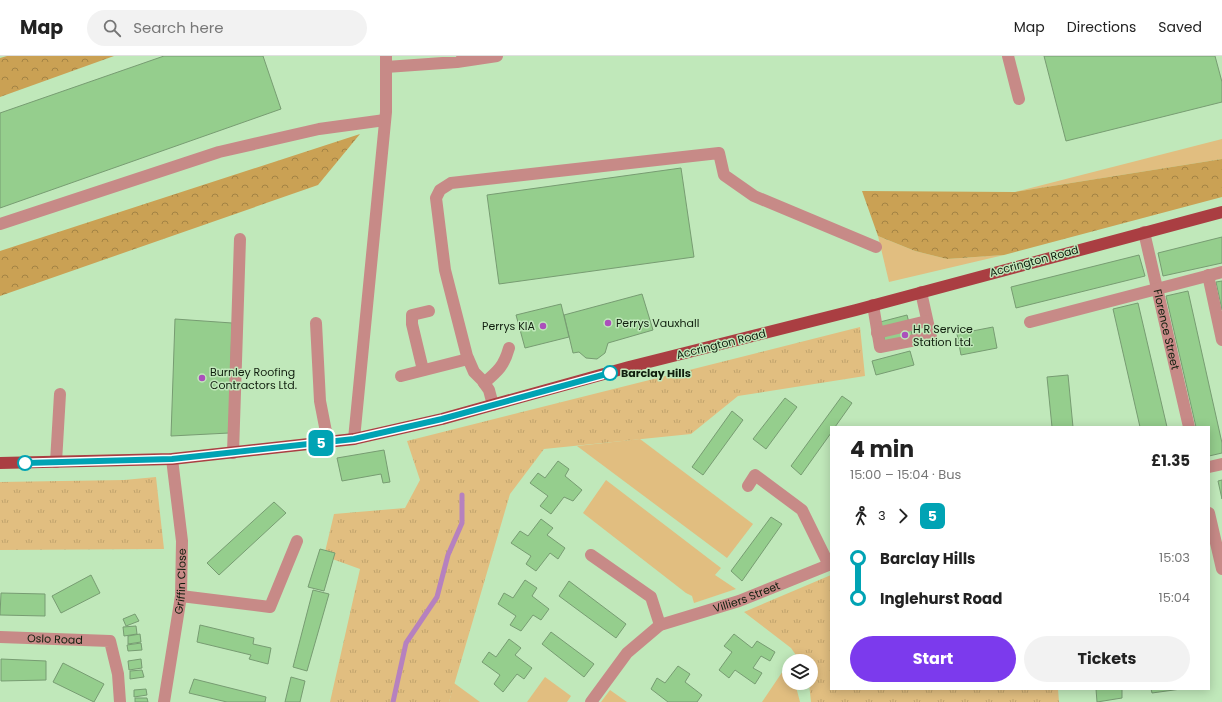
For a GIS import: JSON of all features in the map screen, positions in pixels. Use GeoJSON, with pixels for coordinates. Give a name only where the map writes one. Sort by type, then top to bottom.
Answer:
{"type":"FeatureCollection","features":[{"type":"Feature","properties":{"kind":"main road","name":"Accrington Road"},"geometry":{"type":"LineString","coordinates":[[0,463],[172,459],[354,439],[442,419],[636,365],[873,305],[1222,212]]}},
{"type":"Feature","properties":{"kind":"street"},"geometry":{"type":"LineString","coordinates":[[354,439],[385,120],[386,62],[457,62],[497,56]]}},
{"type":"Feature","properties":{"kind":"street"},"geometry":{"type":"LineString","coordinates":[[1008,56],[1018,99]]}},
{"type":"Feature","properties":{"kind":"street"},"geometry":{"type":"LineString","coordinates":[[0,224],[219,152],[319,129],[385,120]]}},
{"type":"Feature","properties":{"kind":"street"},"geometry":{"type":"LineString","coordinates":[[493,405],[489,390],[474,372],[468,359],[446,270],[436,207],[436,198],[440,190],[451,183],[719,153],[724,175],[754,196],[876,247]]}},
{"type":"Feature","properties":{"kind":"street","name":"Florence Street"},"geometry":{"type":"LineString","coordinates":[[1144,232],[1189,426]]}},
{"type":"Feature","properties":{"kind":"street"},"geometry":{"type":"LineString","coordinates":[[233,453],[240,239]]}},
{"type":"Feature","properties":{"kind":"street"},"geometry":{"type":"LineString","coordinates":[[1030,322],[1222,272]]}},
{"type":"Feature","properties":{"kind":"street"},"geometry":{"type":"LineString","coordinates":[[1208,276],[1222,340]]}},
{"type":"Feature","properties":{"kind":"street"},"geometry":{"type":"LineString","coordinates":[[873,305],[878,336],[928,325],[921,292]]}},
{"type":"Feature","properties":{"kind":"street"},"geometry":{"type":"LineString","coordinates":[[423,370],[412,324],[412,315],[429,311]]}},
{"type":"Feature","properties":{"kind":"street"},"geometry":{"type":"LineString","coordinates":[[316,323],[320,401],[328,442]]}},
{"type":"Feature","properties":{"kind":"street"},"geometry":{"type":"LineString","coordinates":[[484,383],[498,371],[505,361],[509,348]]}},
{"type":"Feature","properties":{"kind":"street"},"geometry":{"type":"LineString","coordinates":[[401,376],[468,359]]}},
{"type":"Feature","properties":{"kind":"street"},"geometry":{"type":"LineString","coordinates":[[56,462],[60,394]]}},
{"type":"Feature","properties":{"kind":"street","name":"Griffin Close"},"geometry":{"type":"LineString","coordinates":[[164,702],[181,596],[182,541],[172,459]]}},
{"type":"Feature","properties":{"kind":"street"},"geometry":{"type":"LineString","coordinates":[[1210,467],[1222,464]]}},
{"type":"Feature","properties":{"kind":"street"},"geometry":{"type":"LineString","coordinates":[[748,486],[755,475],[802,510],[830,564]]}},
{"type":"Feature","properties":{"kind":"street"},"geometry":{"type":"LineString","coordinates":[[1210,517],[1222,569]]}},
{"type":"Feature","properties":{"kind":"street"},"geometry":{"type":"LineString","coordinates":[[181,596],[270,607],[297,541]]}},
{"type":"Feature","properties":{"kind":"street"},"geometry":{"type":"LineString","coordinates":[[591,555],[650,597],[660,625]]}},
{"type":"Feature","properties":{"kind":"street","name":"Villiers Street"},"geometry":{"type":"LineString","coordinates":[[591,702],[627,653],[660,625],[739,601],[830,564]]}},
{"type":"Feature","properties":{"kind":"street","name":"Oslo Road"},"geometry":{"type":"LineString","coordinates":[[0,637],[110,641],[118,674],[120,702]]}},
{"type":"Feature","properties":{"kind":"green space"},"geometry":{"type":"Polygon","coordinates":[[[7,56],[114,56],[0,97],[0,58],[7,56]]]}},
{"type":"Feature","properties":{"kind":"green space"},"geometry":{"type":"Polygon","coordinates":[[[360,134],[318,185],[0,296],[0,251],[360,134]]]}},
{"type":"Feature","properties":{"kind":"green space"},"geometry":{"type":"Polygon","coordinates":[[[1222,139],[1222,159],[1015,192],[1222,139]]]}},
{"type":"Feature","properties":{"kind":"green space"},"geometry":{"type":"Polygon","coordinates":[[[1222,159],[1222,197],[1004,255],[947,259],[915,251],[878,236],[862,191],[1015,192],[1222,159]]]}},
{"type":"Feature","properties":{"kind":"green space"},"geometry":{"type":"Polygon","coordinates":[[[878,236],[915,251],[947,259],[1004,255],[889,282],[878,236]]]}},
{"type":"Feature","properties":{"kind":"green space"},"geometry":{"type":"Polygon","coordinates":[[[860,327],[865,376],[738,396],[691,434],[544,449],[510,494],[449,702],[330,702],[360,569],[324,556],[334,514],[405,508],[420,480],[407,441],[860,327]]]}},
{"type":"Feature","properties":{"kind":"green space"},"geometry":{"type":"Polygon","coordinates":[[[640,439],[753,524],[727,558],[577,446],[640,439]]]}},
{"type":"Feature","properties":{"kind":"green space"},"geometry":{"type":"Polygon","coordinates":[[[156,477],[164,549],[0,550],[0,482],[124,480],[156,477]]]}},
{"type":"Feature","properties":{"kind":"green space"},"geometry":{"type":"Polygon","coordinates":[[[606,480],[721,568],[715,575],[736,589],[694,603],[692,596],[686,593],[583,513],[606,480]]]}},
{"type":"Feature","properties":{"kind":"green space"},"geometry":{"type":"Polygon","coordinates":[[[830,575],[830,690],[1058,690],[1059,702],[811,702],[810,690],[818,690],[818,654],[795,654],[791,648],[744,612],[830,575]]]}},
{"type":"Feature","properties":{"kind":"green space"},"geometry":{"type":"Polygon","coordinates":[[[782,672],[782,690],[797,690],[800,702],[762,702],[782,672]]]}},
{"type":"Feature","properties":{"kind":"green space"},"geometry":{"type":"Polygon","coordinates":[[[545,677],[571,696],[567,702],[527,702],[545,677]]]}},
{"type":"Feature","properties":{"kind":"green space"},"geometry":{"type":"Polygon","coordinates":[[[454,683],[480,702],[449,702],[454,683]]]}},
{"type":"Feature","properties":{"kind":"green space"},"geometry":{"type":"Polygon","coordinates":[[[610,690],[627,702],[601,702],[610,690]]]}},
{"type":"Feature","properties":{"kind":"building"},"geometry":{"type":"Polygon","coordinates":[[[164,56],[263,56],[281,109],[0,208],[0,113],[164,56]]]}},
{"type":"Feature","properties":{"kind":"building"},"geometry":{"type":"Polygon","coordinates":[[[1044,56],[1215,56],[1222,82],[1222,102],[1066,141],[1044,56]]]}},
{"type":"Feature","properties":{"kind":"building"},"geometry":{"type":"Polygon","coordinates":[[[681,168],[694,257],[499,284],[487,195],[681,168]]]}},
{"type":"Feature","properties":{"kind":"building"},"geometry":{"type":"Polygon","coordinates":[[[1222,237],[1222,263],[1163,276],[1158,253],[1222,237]]]}},
{"type":"Feature","properties":{"kind":"building"},"geometry":{"type":"Polygon","coordinates":[[[1139,255],[1145,276],[1016,308],[1011,287],[1139,255]]]}},
{"type":"Feature","properties":{"kind":"building"},"geometry":{"type":"Polygon","coordinates":[[[1222,281],[1222,310],[1216,282],[1222,281]]]}},
{"type":"Feature","properties":{"kind":"building"},"geometry":{"type":"Polygon","coordinates":[[[1188,291],[1222,443],[1222,453],[1210,456],[1210,426],[1196,426],[1166,296],[1188,291]]]}},
{"type":"Feature","properties":{"kind":"building","name":"Perrys Vauxhall"},"geometry":{"type":"Polygon","coordinates":[[[642,294],[653,330],[608,343],[605,353],[597,359],[586,358],[579,352],[573,353],[564,315],[642,294]]]}},
{"type":"Feature","properties":{"kind":"building"},"geometry":{"type":"Polygon","coordinates":[[[1138,303],[1167,426],[1140,426],[1113,309],[1138,303]]]}},
{"type":"Feature","properties":{"kind":"building","name":"Perrys KIA"},"geometry":{"type":"Polygon","coordinates":[[[561,304],[569,337],[525,348],[516,315],[561,304]]]}},
{"type":"Feature","properties":{"kind":"building"},"geometry":{"type":"Polygon","coordinates":[[[907,315],[914,342],[887,349],[880,322],[907,315]]]}},
{"type":"Feature","properties":{"kind":"building","name":"Burnley Roofing Contractors Ltd."},"geometry":{"type":"Polygon","coordinates":[[[175,319],[232,323],[229,433],[171,436],[175,319]]]}},
{"type":"Feature","properties":{"kind":"building"},"geometry":{"type":"Polygon","coordinates":[[[993,327],[997,348],[961,355],[957,334],[993,327]]]}},
{"type":"Feature","properties":{"kind":"building"},"geometry":{"type":"Polygon","coordinates":[[[910,351],[914,365],[876,375],[872,361],[910,351]]]}},
{"type":"Feature","properties":{"kind":"building"},"geometry":{"type":"Polygon","coordinates":[[[1068,375],[1073,426],[1052,426],[1047,377],[1068,375]]]}},
{"type":"Feature","properties":{"kind":"building"},"geometry":{"type":"Polygon","coordinates":[[[842,396],[852,403],[836,426],[830,426],[830,434],[801,475],[791,466],[842,396]]]}},
{"type":"Feature","properties":{"kind":"building"},"geometry":{"type":"Polygon","coordinates":[[[785,398],[797,407],[766,449],[753,439],[785,398]]]}},
{"type":"Feature","properties":{"kind":"building"},"geometry":{"type":"Polygon","coordinates":[[[732,411],[743,420],[703,475],[692,467],[732,411]]]}},
{"type":"Feature","properties":{"kind":"building"},"geometry":{"type":"Polygon","coordinates":[[[384,450],[390,482],[383,483],[381,474],[342,481],[337,458],[384,450]]]}},
{"type":"Feature","properties":{"kind":"building"},"geometry":{"type":"Polygon","coordinates":[[[558,461],[569,469],[565,476],[582,490],[573,501],[564,497],[551,514],[540,506],[548,496],[530,483],[538,473],[545,478],[558,461]]]}},
{"type":"Feature","properties":{"kind":"building"},"geometry":{"type":"Polygon","coordinates":[[[1222,480],[1222,499],[1218,481],[1222,480]]]}},
{"type":"Feature","properties":{"kind":"building"},"geometry":{"type":"Polygon","coordinates":[[[274,502],[286,513],[219,575],[207,563],[274,502]]]}},
{"type":"Feature","properties":{"kind":"building"},"geometry":{"type":"Polygon","coordinates":[[[771,517],[782,524],[742,581],[731,571],[771,517]]]}},
{"type":"Feature","properties":{"kind":"building"},"geometry":{"type":"Polygon","coordinates":[[[541,519],[553,528],[547,535],[565,548],[558,559],[550,553],[536,571],[526,564],[531,556],[511,543],[520,531],[528,536],[541,519]]]}},
{"type":"Feature","properties":{"kind":"building"},"geometry":{"type":"Polygon","coordinates":[[[320,549],[335,553],[324,591],[308,587],[320,549]]]}},
{"type":"Feature","properties":{"kind":"building"},"geometry":{"type":"Polygon","coordinates":[[[91,575],[100,593],[61,613],[52,596],[91,575]]]}},
{"type":"Feature","properties":{"kind":"building"},"geometry":{"type":"Polygon","coordinates":[[[525,580],[537,588],[532,596],[549,609],[541,620],[533,615],[521,631],[510,625],[516,616],[498,604],[504,593],[513,598],[525,580]]]}},
{"type":"Feature","properties":{"kind":"building"},"geometry":{"type":"Polygon","coordinates":[[[569,581],[626,624],[616,638],[559,596],[569,581]]]}},
{"type":"Feature","properties":{"kind":"building"},"geometry":{"type":"Polygon","coordinates":[[[313,590],[329,594],[307,671],[293,667],[313,590]]]}},
{"type":"Feature","properties":{"kind":"building"},"geometry":{"type":"Polygon","coordinates":[[[1,593],[45,594],[45,616],[0,615],[1,593]]]}},
{"type":"Feature","properties":{"kind":"building"},"geometry":{"type":"Polygon","coordinates":[[[135,614],[139,621],[126,626],[123,619],[135,614]]]}},
{"type":"Feature","properties":{"kind":"building"},"geometry":{"type":"Polygon","coordinates":[[[200,625],[254,638],[253,644],[271,648],[268,664],[249,659],[251,655],[197,642],[200,625]]]}},
{"type":"Feature","properties":{"kind":"building"},"geometry":{"type":"Polygon","coordinates":[[[136,626],[137,634],[124,636],[123,627],[136,626]]]}},
{"type":"Feature","properties":{"kind":"building"},"geometry":{"type":"Polygon","coordinates":[[[551,632],[594,664],[584,677],[542,644],[551,632]]]}},
{"type":"Feature","properties":{"kind":"building"},"geometry":{"type":"Polygon","coordinates":[[[140,634],[141,642],[128,644],[128,636],[140,634]]]}},
{"type":"Feature","properties":{"kind":"building"},"geometry":{"type":"Polygon","coordinates":[[[734,634],[752,648],[757,641],[775,652],[770,661],[761,656],[753,668],[762,673],[755,684],[735,670],[729,678],[719,670],[732,652],[724,646],[734,634]]]}},
{"type":"Feature","properties":{"kind":"building"},"geometry":{"type":"Polygon","coordinates":[[[509,639],[521,648],[515,655],[532,668],[524,679],[517,674],[503,692],[494,684],[500,675],[482,662],[489,652],[496,657],[509,639]]]}},
{"type":"Feature","properties":{"kind":"building"},"geometry":{"type":"Polygon","coordinates":[[[141,643],[142,650],[128,651],[127,645],[141,643]]]}},
{"type":"Feature","properties":{"kind":"building"},"geometry":{"type":"Polygon","coordinates":[[[1,659],[46,661],[46,680],[1,681],[1,659]]]}},
{"type":"Feature","properties":{"kind":"building"},"geometry":{"type":"Polygon","coordinates":[[[141,659],[142,668],[129,670],[128,661],[141,659]]]}},
{"type":"Feature","properties":{"kind":"building"},"geometry":{"type":"Polygon","coordinates":[[[63,663],[104,684],[94,702],[53,682],[63,663]]]}},
{"type":"Feature","properties":{"kind":"building"},"geometry":{"type":"Polygon","coordinates":[[[678,666],[690,674],[685,682],[702,695],[697,702],[668,702],[651,689],[657,678],[665,683],[678,666]]]}},
{"type":"Feature","properties":{"kind":"building"},"geometry":{"type":"Polygon","coordinates":[[[142,670],[144,677],[130,679],[130,671],[142,670]]]}},
{"type":"Feature","properties":{"kind":"building"},"geometry":{"type":"Polygon","coordinates":[[[291,677],[305,681],[300,702],[285,702],[291,677]]]}},
{"type":"Feature","properties":{"kind":"building"},"geometry":{"type":"Polygon","coordinates":[[[194,679],[266,697],[265,702],[227,702],[189,693],[194,679]]]}},
{"type":"Feature","properties":{"kind":"building"},"geometry":{"type":"Polygon","coordinates":[[[146,689],[147,695],[134,697],[134,690],[146,689]]]}},
{"type":"Feature","properties":{"kind":"building"},"geometry":{"type":"Polygon","coordinates":[[[1096,690],[1122,690],[1122,698],[1097,702],[1096,690]]]}},
{"type":"Feature","properties":{"kind":"building"},"geometry":{"type":"Polygon","coordinates":[[[1151,690],[1174,690],[1152,693],[1151,690]]]}},
{"type":"Feature","properties":{"kind":"building"},"geometry":{"type":"Polygon","coordinates":[[[135,698],[147,698],[148,702],[135,702],[135,698]]]}},
{"type":"Feature","properties":{"kind":"waterway"},"geometry":{"type":"LineString","coordinates":[[393,702],[406,643],[437,597],[448,555],[462,523],[462,495]]}},
{"type":"Feature","properties":{"kind":"bus line","name":"5"},"geometry":{"type":"LineString","coordinates":[[25,463],[172,459],[354,439],[442,419],[610,373]]}},
{"type":"Feature","properties":{"kind":"place","name":"Perrys Vauxhall"},"geometry":{"type":"Point","coordinates":[608,323]}},
{"type":"Feature","properties":{"kind":"place","name":"Perrys KIA"},"geometry":{"type":"Point","coordinates":[543,326]}},
{"type":"Feature","properties":{"kind":"place","name":"H R Service Station Ltd."},"geometry":{"type":"Point","coordinates":[905,335]}},
{"type":"Feature","properties":{"kind":"place","name":"Barclay Hills"},"geometry":{"type":"Point","coordinates":[610,373]}},
{"type":"Feature","properties":{"kind":"place","name":"Burnley Roofing Contractors Ltd."},"geometry":{"type":"Point","coordinates":[202,378]}}]}
